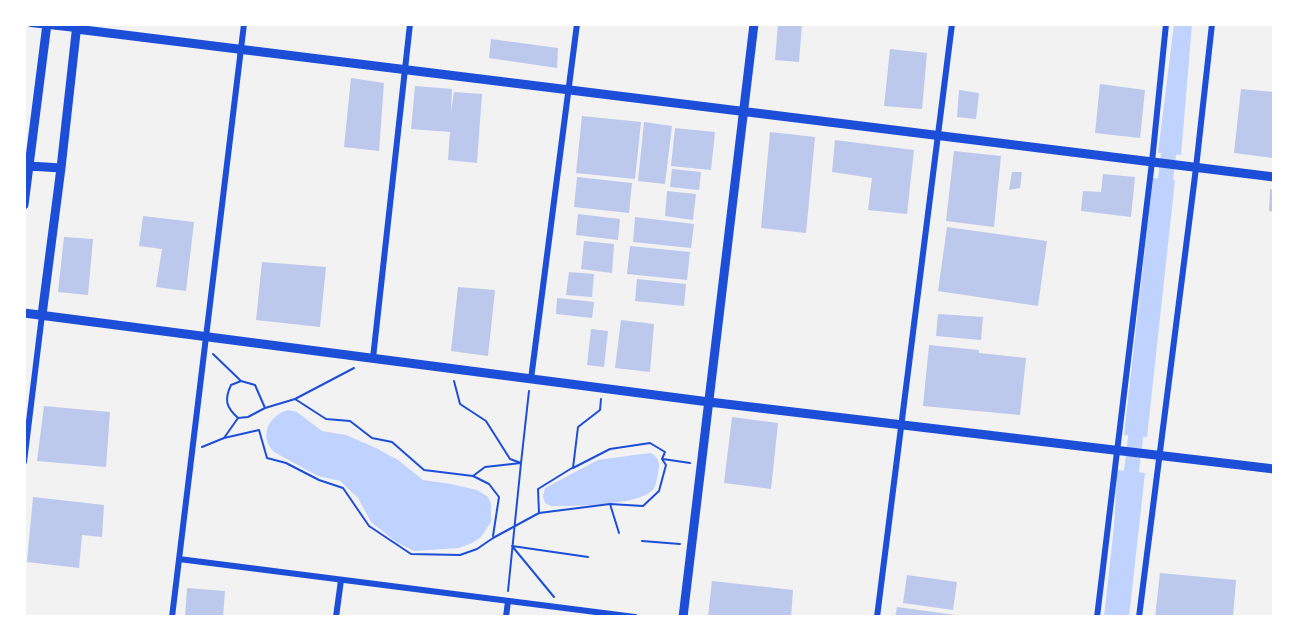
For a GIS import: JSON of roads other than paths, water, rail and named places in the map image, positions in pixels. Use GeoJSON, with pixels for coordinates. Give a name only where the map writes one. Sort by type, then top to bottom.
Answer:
{"type":"FeatureCollection","features":[{"type":"Feature","properties":{"kind":"street"},"geometry":{"type":"LineString","coordinates":[[31,24],[76,27],[1274,177]]}},
{"type":"Feature","properties":{"kind":"street"},"geometry":{"type":"LineString","coordinates":[[172,617],[244,24]]}},
{"type":"Feature","properties":{"kind":"street"},"geometry":{"type":"LineString","coordinates":[[373,358],[410,24]]}},
{"type":"Feature","properties":{"kind":"street"},"geometry":{"type":"LineString","coordinates":[[531,379],[577,24]]}},
{"type":"Feature","properties":{"kind":"street"},"geometry":{"type":"LineString","coordinates":[[683,617],[754,24]]}},
{"type":"Feature","properties":{"kind":"street"},"geometry":{"type":"LineString","coordinates":[[877,617],[952,24]]}},
{"type":"Feature","properties":{"kind":"street"},"geometry":{"type":"LineString","coordinates":[[1097,617],[1155,163],[1166,24]]}},
{"type":"Feature","properties":{"kind":"street"},"geometry":{"type":"LineString","coordinates":[[1139,617],[1212,24]]}},
{"type":"Feature","properties":{"kind":"street"},"geometry":{"type":"LineString","coordinates":[[24,205],[47,25]]}},
{"type":"Feature","properties":{"kind":"street"},"geometry":{"type":"LineString","coordinates":[[24,462],[61,168],[76,27]]}},
{"type":"Feature","properties":{"kind":"street"},"geometry":{"type":"LineString","coordinates":[[29,166],[61,168]]}},
{"type":"Feature","properties":{"kind":"street"},"geometry":{"type":"LineString","coordinates":[[24,313],[205,341],[373,358],[709,402],[1274,470]]}},
{"type":"Feature","properties":{"kind":"street"},"geometry":{"type":"LineString","coordinates":[[179,559],[635,617]]}},
{"type":"Feature","properties":{"kind":"street"},"geometry":{"type":"LineString","coordinates":[[336,617],[341,580]]}},
{"type":"Feature","properties":{"kind":"street"},"geometry":{"type":"LineString","coordinates":[[506,617],[508,601]]}},
{"type":"Feature","properties":{"kind":"water"},"geometry":{"type":"Polygon","coordinates":[[[1174,24],[1192,24],[1181,155],[1158,153],[1174,24]]]}},
{"type":"Feature","properties":{"kind":"water"},"geometry":{"type":"Polygon","coordinates":[[[1153,178],[1175,180],[1147,437],[1124,435],[1153,178]]]}},
{"type":"Feature","properties":{"kind":"water"},"geometry":{"type":"Polygon","coordinates":[[[288,410],[297,412],[322,431],[346,435],[376,448],[398,460],[423,480],[477,490],[488,497],[491,504],[491,522],[481,537],[459,548],[414,551],[396,542],[371,522],[358,498],[340,481],[318,476],[274,452],[269,446],[266,433],[268,427],[276,417],[288,410]]]}},
{"type":"Feature","properties":{"kind":"water"},"geometry":{"type":"Polygon","coordinates":[[[649,453],[656,457],[659,466],[655,486],[647,494],[622,502],[606,504],[551,506],[545,503],[543,497],[545,488],[598,460],[649,453]]]}},
{"type":"Feature","properties":{"kind":"water"},"geometry":{"type":"Polygon","coordinates":[[[1117,470],[1145,473],[1129,617],[1104,617],[1114,526],[1117,470]]]}},
{"type":"Feature","properties":{"kind":"waterway"},"geometry":{"type":"LineString","coordinates":[[1163,200],[1171,134]]}},
{"type":"Feature","properties":{"kind":"waterway"},"geometry":{"type":"LineString","coordinates":[[1129,492],[1138,417]]}}]}
